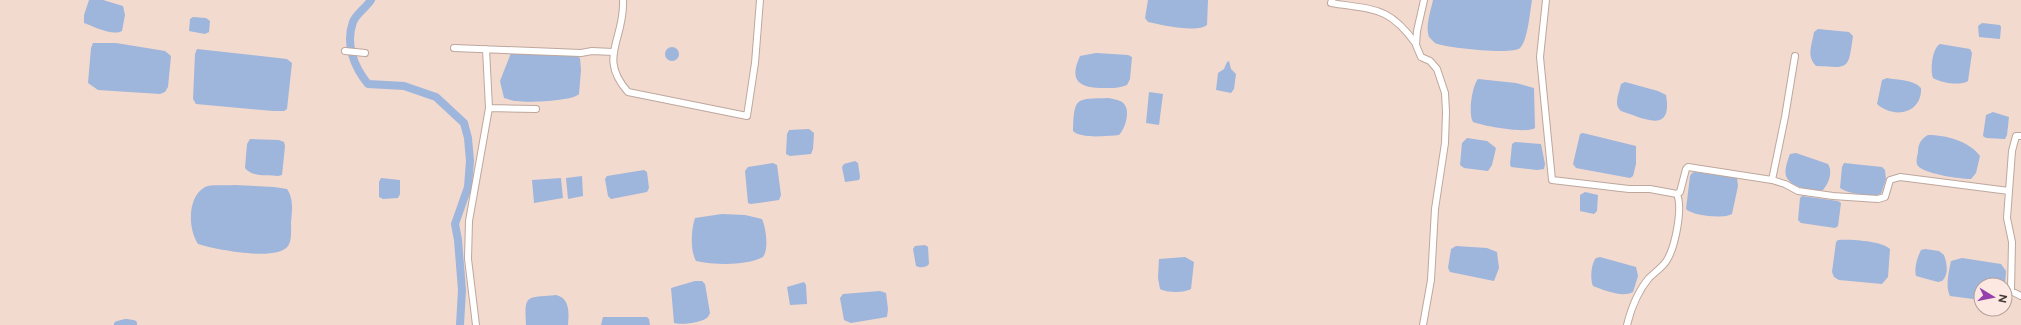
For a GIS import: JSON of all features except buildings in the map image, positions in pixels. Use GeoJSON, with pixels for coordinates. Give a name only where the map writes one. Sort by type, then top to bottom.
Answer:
{"type":"FeatureCollection","features":[{"type":"Feature","properties":{"kind":"street"},"geometry":{"type":"LineString","coordinates":[[623,0],[624,14],[617,46],[613,52],[613,62],[616,75],[628,92],[747,116],[755,63],[760,0]]}},
{"type":"Feature","properties":{"kind":"street"},"geometry":{"type":"LineString","coordinates":[[1332,0],[1331,4],[1381,11],[1406,29],[1416,44],[1420,55],[1430,62],[1439,73],[1445,93],[1445,142],[1435,209],[1431,280],[1423,325]]}},
{"type":"Feature","properties":{"kind":"street"},"geometry":{"type":"LineString","coordinates":[[1416,44],[1424,0]]}},
{"type":"Feature","properties":{"kind":"street"},"geometry":{"type":"LineString","coordinates":[[1546,0],[1540,57],[1552,180],[1628,189],[1650,189],[1677,194]]}},
{"type":"Feature","properties":{"kind":"street"},"geometry":{"type":"LineString","coordinates":[[454,48],[581,53],[592,51],[613,52]]}},
{"type":"Feature","properties":{"kind":"street"},"geometry":{"type":"LineString","coordinates":[[476,325],[468,259],[469,221],[489,108],[486,49]]}},
{"type":"Feature","properties":{"kind":"street"},"geometry":{"type":"LineString","coordinates":[[345,51],[365,52]]}},
{"type":"Feature","properties":{"kind":"street"},"geometry":{"type":"LineString","coordinates":[[1772,180],[1785,117],[1795,56]]}},
{"type":"Feature","properties":{"kind":"street"},"geometry":{"type":"LineString","coordinates":[[489,108],[536,109]]}},
{"type":"Feature","properties":{"kind":"street"},"geometry":{"type":"LineString","coordinates":[[2021,136],[2016,136],[2012,151],[2007,218],[2012,242],[2011,291],[2021,296]]}},
{"type":"Feature","properties":{"kind":"street"},"geometry":{"type":"LineString","coordinates":[[1677,194],[1680,192],[1686,169],[1688,167],[1772,180],[1785,184],[1798,191],[1833,196],[1878,199],[1885,197],[1890,180],[1900,177],[2009,191]]}},
{"type":"Feature","properties":{"kind":"street"},"geometry":{"type":"LineString","coordinates":[[1627,325],[1631,312],[1644,284],[1668,258],[1680,205],[1677,194]]}},
{"type":"Feature","properties":{"kind":"water"},"geometry":{"type":"Polygon","coordinates":[[[89,0],[103,0],[123,6],[125,15],[122,31],[108,32],[84,23],[84,15],[89,0]]]}},
{"type":"Feature","properties":{"kind":"water"},"geometry":{"type":"Polygon","coordinates":[[[1148,0],[1208,0],[1207,25],[1202,27],[1187,28],[1148,22],[1145,18],[1148,0]]]}},
{"type":"Feature","properties":{"kind":"water"},"geometry":{"type":"Polygon","coordinates":[[[1433,0],[1532,0],[1527,32],[1523,44],[1520,48],[1515,50],[1493,51],[1452,47],[1435,43],[1429,37],[1428,33],[1429,18],[1433,0]]]}},
{"type":"Feature","properties":{"kind":"water"},"geometry":{"type":"Polygon","coordinates":[[[193,17],[206,18],[210,21],[209,32],[205,34],[189,31],[190,19],[193,17]]]}},
{"type":"Feature","properties":{"kind":"water"},"geometry":{"type":"Polygon","coordinates":[[[1982,23],[2000,25],[2000,39],[1979,37],[1978,26],[1982,23]]]}},
{"type":"Feature","properties":{"kind":"water"},"geometry":{"type":"Polygon","coordinates":[[[1818,29],[1849,32],[1853,36],[1850,55],[1845,64],[1835,67],[1816,66],[1810,54],[1814,32],[1818,29]]]}},
{"type":"Feature","properties":{"kind":"water"},"geometry":{"type":"Polygon","coordinates":[[[93,43],[116,43],[165,51],[171,56],[168,87],[165,92],[160,94],[98,90],[88,83],[91,48],[93,43]]]}},
{"type":"Feature","properties":{"kind":"water"},"geometry":{"type":"Polygon","coordinates":[[[1940,44],[1970,49],[1972,53],[1968,81],[1965,83],[1951,83],[1933,78],[1933,55],[1937,46],[1940,44]]]}},
{"type":"Feature","properties":{"kind":"water"},"geometry":{"type":"Polygon","coordinates":[[[669,47],[675,47],[679,51],[679,57],[675,61],[669,61],[665,57],[665,51],[669,47]]]}},
{"type":"Feature","properties":{"kind":"water"},"geometry":{"type":"Polygon","coordinates":[[[197,49],[287,59],[292,63],[287,109],[284,111],[273,111],[196,104],[193,99],[195,54],[197,49]]]}},
{"type":"Feature","properties":{"kind":"water"},"geometry":{"type":"Polygon","coordinates":[[[511,53],[577,56],[580,58],[581,70],[579,94],[559,100],[539,102],[522,102],[504,98],[500,81],[511,53]]]}},
{"type":"Feature","properties":{"kind":"water"},"geometry":{"type":"Polygon","coordinates":[[[1096,53],[1128,55],[1132,57],[1130,79],[1127,85],[1117,88],[1099,88],[1085,86],[1077,80],[1076,70],[1080,56],[1096,53]]]}},
{"type":"Feature","properties":{"kind":"water"},"geometry":{"type":"Polygon","coordinates":[[[1229,61],[1231,69],[1236,74],[1234,89],[1231,93],[1216,90],[1218,73],[1224,69],[1229,61]]]}},
{"type":"Feature","properties":{"kind":"water"},"geometry":{"type":"Polygon","coordinates":[[[1887,78],[1905,80],[1918,85],[1921,88],[1920,97],[1917,104],[1906,111],[1899,112],[1884,109],[1877,104],[1882,80],[1887,78]]]}},
{"type":"Feature","properties":{"kind":"water"},"geometry":{"type":"Polygon","coordinates":[[[1478,79],[1516,83],[1534,88],[1535,128],[1530,130],[1514,130],[1473,122],[1471,100],[1478,79]]]}},
{"type":"Feature","properties":{"kind":"water"},"geometry":{"type":"Polygon","coordinates":[[[1625,82],[1658,91],[1666,95],[1667,107],[1665,115],[1661,119],[1654,121],[1621,111],[1617,105],[1617,99],[1621,84],[1625,82]]]}},
{"type":"Feature","properties":{"kind":"water"},"geometry":{"type":"Polygon","coordinates":[[[1149,92],[1163,94],[1159,125],[1146,123],[1149,92]]]}},
{"type":"Feature","properties":{"kind":"water"},"geometry":{"type":"Polygon","coordinates":[[[1109,98],[1122,102],[1127,109],[1125,124],[1119,135],[1088,136],[1077,134],[1073,131],[1074,111],[1079,102],[1090,99],[1109,98]]]}},
{"type":"Feature","properties":{"kind":"water"},"geometry":{"type":"Polygon","coordinates":[[[1993,112],[2009,117],[2007,135],[2005,139],[1986,138],[1983,136],[1986,115],[1993,112]]]}},
{"type":"Feature","properties":{"kind":"water"},"geometry":{"type":"Polygon","coordinates":[[[809,129],[814,133],[813,149],[811,154],[790,156],[786,154],[787,134],[789,130],[809,129]]]}},
{"type":"Feature","properties":{"kind":"water"},"geometry":{"type":"Polygon","coordinates":[[[1583,133],[1636,146],[1636,164],[1633,176],[1630,178],[1576,168],[1573,164],[1580,134],[1583,133]]]}},
{"type":"Feature","properties":{"kind":"water"},"geometry":{"type":"Polygon","coordinates":[[[1928,135],[1942,136],[1957,140],[1970,146],[1980,156],[1976,173],[1971,179],[1936,174],[1923,170],[1918,166],[1917,158],[1920,142],[1928,135]]]}},
{"type":"Feature","properties":{"kind":"water"},"geometry":{"type":"Polygon","coordinates":[[[1467,138],[1487,141],[1496,148],[1492,165],[1488,171],[1464,168],[1460,165],[1462,143],[1467,138]]]}},
{"type":"Feature","properties":{"kind":"water"},"geometry":{"type":"Polygon","coordinates":[[[250,139],[279,140],[284,142],[285,146],[282,175],[255,174],[251,173],[245,168],[247,144],[250,139]]]}},
{"type":"Feature","properties":{"kind":"water"},"geometry":{"type":"Polygon","coordinates":[[[1515,142],[1541,144],[1545,164],[1544,169],[1537,170],[1511,167],[1512,144],[1515,142]]]}},
{"type":"Feature","properties":{"kind":"water"},"geometry":{"type":"Polygon","coordinates":[[[1796,153],[1828,164],[1830,177],[1823,190],[1802,188],[1788,180],[1786,176],[1787,162],[1790,154],[1796,153]]]}},
{"type":"Feature","properties":{"kind":"water"},"geometry":{"type":"Polygon","coordinates":[[[855,161],[858,163],[859,180],[845,182],[842,167],[844,164],[855,161]]]}},
{"type":"Feature","properties":{"kind":"water"},"geometry":{"type":"Polygon","coordinates":[[[773,163],[777,165],[781,195],[779,200],[751,204],[748,203],[745,171],[748,167],[773,163]]]}},
{"type":"Feature","properties":{"kind":"water"},"geometry":{"type":"Polygon","coordinates":[[[1844,163],[1882,167],[1885,170],[1886,179],[1881,194],[1860,194],[1849,192],[1840,188],[1842,167],[1844,163]]]}},
{"type":"Feature","properties":{"kind":"water"},"geometry":{"type":"Polygon","coordinates":[[[644,170],[647,172],[649,188],[647,192],[611,199],[608,196],[605,179],[607,176],[644,170]]]}},
{"type":"Feature","properties":{"kind":"water"},"geometry":{"type":"Polygon","coordinates":[[[1695,172],[1737,178],[1738,186],[1732,214],[1728,216],[1709,216],[1695,213],[1686,209],[1690,176],[1695,172]]]}},
{"type":"Feature","properties":{"kind":"water"},"geometry":{"type":"Polygon","coordinates":[[[582,176],[583,196],[568,199],[566,178],[582,176]]]}},
{"type":"Feature","properties":{"kind":"water"},"geometry":{"type":"Polygon","coordinates":[[[381,178],[400,180],[400,194],[398,198],[383,199],[379,197],[379,182],[381,178]]]}},
{"type":"Feature","properties":{"kind":"water"},"geometry":{"type":"Polygon","coordinates":[[[561,178],[563,198],[534,203],[532,180],[561,178]]]}},
{"type":"Feature","properties":{"kind":"water"},"geometry":{"type":"Polygon","coordinates":[[[234,185],[287,189],[291,197],[292,205],[291,238],[288,246],[282,251],[259,254],[245,253],[217,249],[198,244],[192,230],[191,222],[192,205],[195,198],[205,187],[234,185]]]}},
{"type":"Feature","properties":{"kind":"water"},"geometry":{"type":"Polygon","coordinates":[[[1585,192],[1598,195],[1597,211],[1594,214],[1580,211],[1580,195],[1585,192]]]}},
{"type":"Feature","properties":{"kind":"water"},"geometry":{"type":"Polygon","coordinates":[[[1802,196],[1838,201],[1841,203],[1838,226],[1835,228],[1801,223],[1798,220],[1800,198],[1802,196]]]}},
{"type":"Feature","properties":{"kind":"water"},"geometry":{"type":"Polygon","coordinates":[[[722,214],[745,215],[762,219],[766,238],[766,249],[763,257],[748,262],[730,264],[696,261],[692,240],[695,218],[722,214]]]}},
{"type":"Feature","properties":{"kind":"water"},"geometry":{"type":"Polygon","coordinates":[[[1838,240],[1873,242],[1886,246],[1890,249],[1888,277],[1882,284],[1839,280],[1834,277],[1832,272],[1836,242],[1838,240]]]}},
{"type":"Feature","properties":{"kind":"water"},"geometry":{"type":"Polygon","coordinates":[[[925,245],[928,247],[929,264],[925,267],[918,267],[916,266],[913,249],[915,246],[925,245]]]}},
{"type":"Feature","properties":{"kind":"water"},"geometry":{"type":"Polygon","coordinates":[[[1456,246],[1487,248],[1497,252],[1499,268],[1494,281],[1450,272],[1448,268],[1451,249],[1456,246]]]}},
{"type":"Feature","properties":{"kind":"water"},"geometry":{"type":"Polygon","coordinates":[[[1925,249],[1939,251],[1944,255],[1947,265],[1946,276],[1942,281],[1938,282],[1916,276],[1915,270],[1917,260],[1921,250],[1925,249]]]}},
{"type":"Feature","properties":{"kind":"water"},"geometry":{"type":"Polygon","coordinates":[[[1185,257],[1194,262],[1191,289],[1176,292],[1160,289],[1158,278],[1159,259],[1185,257]]]}},
{"type":"Feature","properties":{"kind":"water"},"geometry":{"type":"Polygon","coordinates":[[[1600,257],[1636,267],[1638,276],[1633,292],[1629,294],[1618,294],[1593,286],[1592,267],[1594,260],[1600,257]]]}},
{"type":"Feature","properties":{"kind":"water"},"geometry":{"type":"Polygon","coordinates":[[[1962,258],[2001,264],[2006,271],[2006,277],[1973,277],[1973,299],[1950,296],[1948,288],[1948,274],[1951,261],[1962,258]]]}},
{"type":"Feature","properties":{"kind":"water"},"geometry":{"type":"Polygon","coordinates":[[[695,281],[702,281],[705,284],[710,313],[708,317],[701,321],[692,323],[674,323],[671,288],[695,281]]]}},
{"type":"Feature","properties":{"kind":"water"},"geometry":{"type":"Polygon","coordinates":[[[804,282],[806,285],[807,304],[790,305],[787,287],[804,282]]]}},
{"type":"Feature","properties":{"kind":"water"},"geometry":{"type":"Polygon","coordinates":[[[880,291],[886,293],[888,309],[887,317],[851,323],[844,320],[840,298],[843,294],[880,291]]]}},
{"type":"Feature","properties":{"kind":"water"},"geometry":{"type":"Polygon","coordinates":[[[556,295],[564,299],[568,307],[568,325],[526,325],[526,307],[529,299],[539,296],[556,295]]]}},
{"type":"Feature","properties":{"kind":"water"},"geometry":{"type":"Polygon","coordinates":[[[603,317],[647,317],[650,325],[601,325],[603,317]]]}},
{"type":"Feature","properties":{"kind":"waterway"},"geometry":{"type":"LineString","coordinates":[[371,0],[354,19],[350,39],[352,55],[355,63],[368,84],[404,86],[436,97],[464,123],[468,138],[470,161],[468,187],[455,224],[458,240],[462,290],[460,325]]}},
{"type":"Feature","properties":{"kind":"waterway"},"geometry":{"type":"LineString","coordinates":[[118,325],[126,323],[133,324]]}}]}
